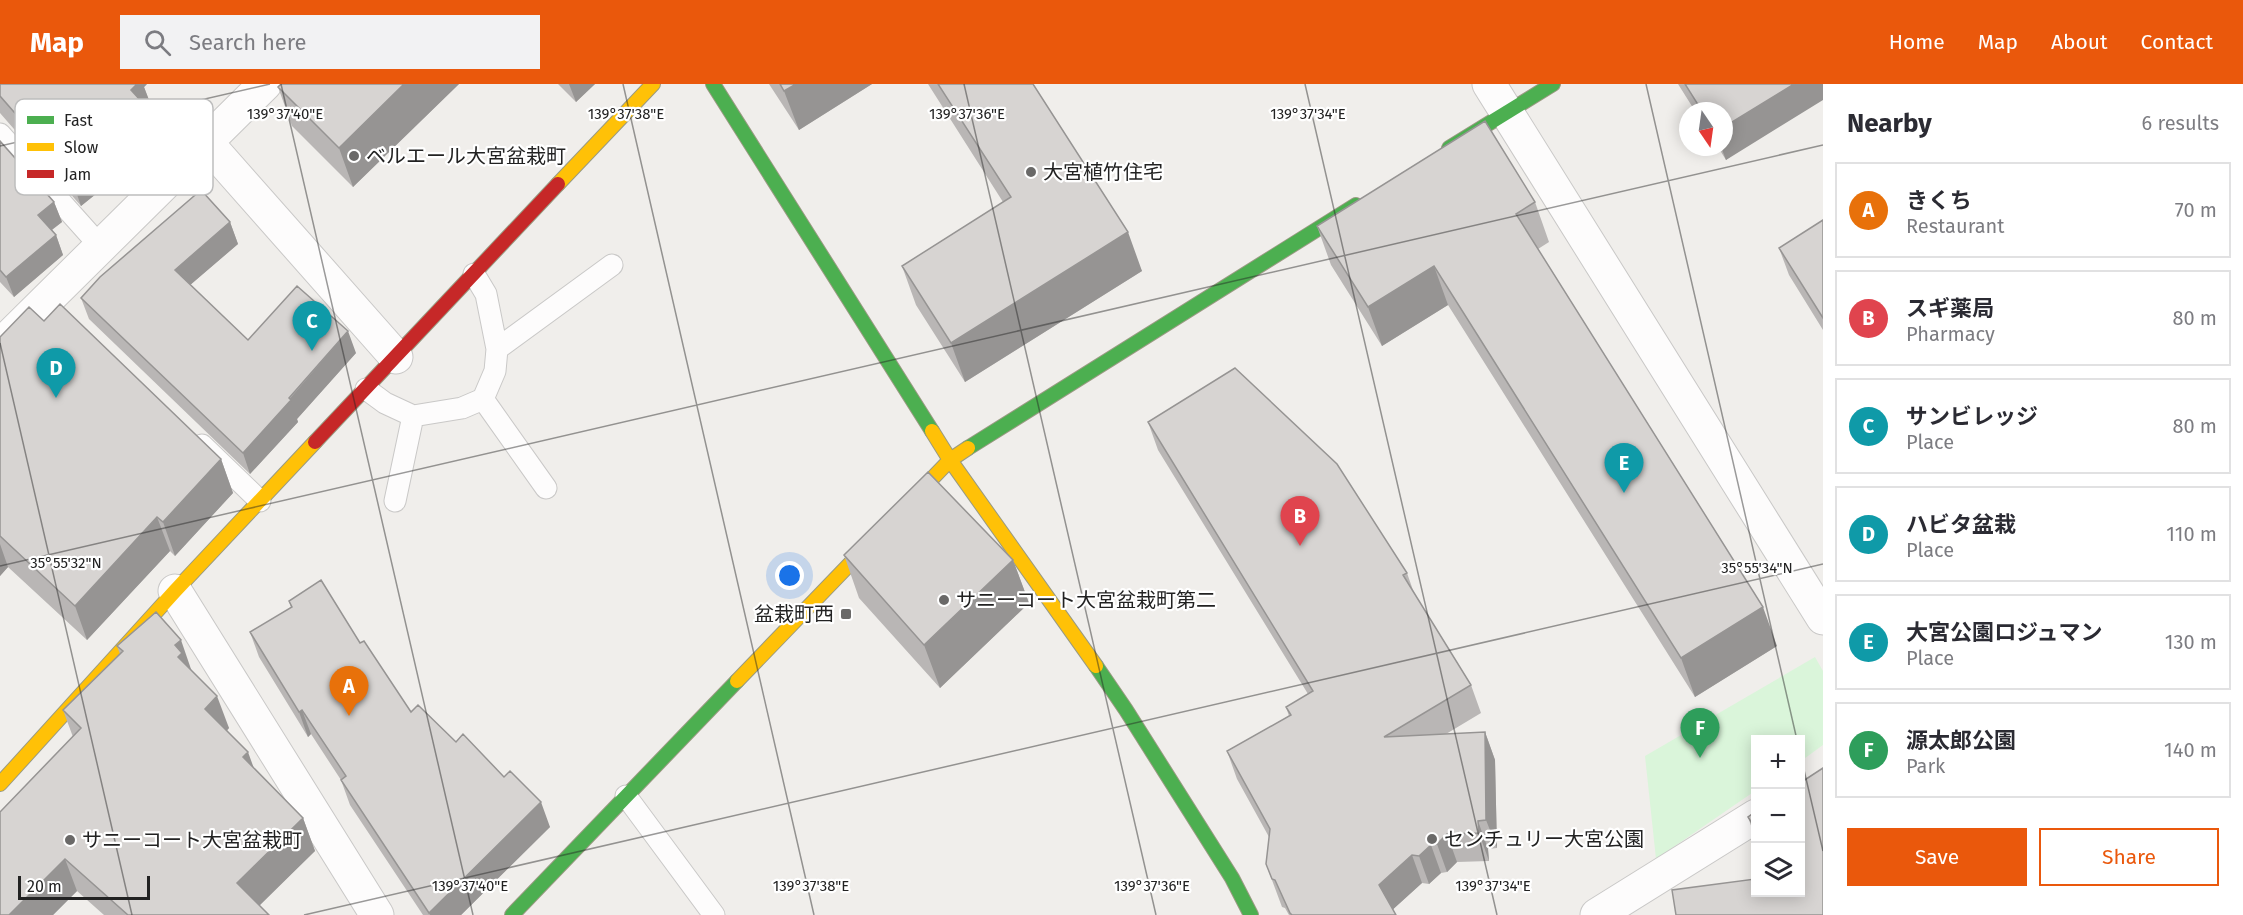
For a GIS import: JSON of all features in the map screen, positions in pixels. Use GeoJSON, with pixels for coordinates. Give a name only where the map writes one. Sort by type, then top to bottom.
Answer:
{"type":"FeatureCollection","features":[{"type":"Feature","properties":{"kind":"street"},"geometry":{"type":"LineString","coordinates":[[213,135],[264,84]]}},
{"type":"Feature","properties":{"kind":"street"},"geometry":{"type":"LineString","coordinates":[[0,784],[175,591],[653,84]]}},
{"type":"Feature","properties":{"kind":"street"},"geometry":{"type":"LineString","coordinates":[[713,84],[950,460],[1126,710],[1232,878],[1251,915]]}},
{"type":"Feature","properties":{"kind":"street"},"geometry":{"type":"LineString","coordinates":[[1489,84],[1823,618]]}},
{"type":"Feature","properties":{"kind":"street"},"geometry":{"type":"LineString","coordinates":[[1438,155],[1553,84]]}},
{"type":"Feature","properties":{"kind":"street"},"geometry":{"type":"LineString","coordinates":[[213,150],[396,357]]}},
{"type":"Feature","properties":{"kind":"street"},"geometry":{"type":"LineString","coordinates":[[0,346],[58,307],[101,247],[153,195]]}},
{"type":"Feature","properties":{"kind":"street"},"geometry":{"type":"LineString","coordinates":[[512,915],[950,460],[1368,198]]}},
{"type":"Feature","properties":{"kind":"street"},"geometry":{"type":"LineString","coordinates":[[175,591],[377,915]]}},
{"type":"Feature","properties":{"kind":"street"},"geometry":{"type":"LineString","coordinates":[[1597,915],[1751,819]]}},
{"type":"Feature","properties":{"kind":"lane"},"geometry":{"type":"LineString","coordinates":[[0,134],[15,151]]}},
{"type":"Feature","properties":{"kind":"lane"},"geometry":{"type":"LineString","coordinates":[[55,195],[101,247]]}},
{"type":"Feature","properties":{"kind":"lane"},"geometry":{"type":"LineString","coordinates":[[497,349],[612,265]]}},
{"type":"Feature","properties":{"kind":"lane"},"geometry":{"type":"LineString","coordinates":[[366,388],[385,403],[412,416],[462,408],[483,399],[495,371],[497,349],[486,294],[474,274]]}},
{"type":"Feature","properties":{"kind":"lane"},"geometry":{"type":"LineString","coordinates":[[483,399],[546,488]]}},
{"type":"Feature","properties":{"kind":"lane"},"geometry":{"type":"LineString","coordinates":[[395,501],[412,416]]}},
{"type":"Feature","properties":{"kind":"lane"},"geometry":{"type":"LineString","coordinates":[[184,428],[260,501]]}},
{"type":"Feature","properties":{"kind":"lane"},"geometry":{"type":"LineString","coordinates":[[626,796],[714,915]]}},
{"type":"Feature","properties":{"kind":"green space"},"geometry":{"type":"Polygon","coordinates":[[[1815,657],[1823,671],[1823,745],[1805,758],[1805,735],[1751,735],[1751,794],[1656,859],[1645,756],[1815,657]]]}},
{"type":"Feature","properties":{"kind":"building"},"geometry":{"type":"Polygon","coordinates":[[[0,84],[137,84],[131,90],[139,99],[15,99],[15,113],[0,96],[0,84]]]}},
{"type":"Feature","properties":{"kind":"building"},"geometry":{"type":"Polygon","coordinates":[[[281,84],[404,84],[339,148],[278,87],[281,84]]]}},
{"type":"Feature","properties":{"kind":"building"},"geometry":{"type":"Polygon","coordinates":[[[780,84],[796,84],[784,91],[780,84]]]}},
{"type":"Feature","properties":{"kind":"building","name":"大宮植竹住宅"},"geometry":{"type":"Polygon","coordinates":[[[938,84],[1033,84],[1128,232],[951,343],[902,266],[1011,197],[938,84]]]}},
{"type":"Feature","properties":{"kind":"building"},"geometry":{"type":"Polygon","coordinates":[[[1685,84],[1794,84],[1733,121],[1733,102],[1696,102],[1685,84]]]}},
{"type":"Feature","properties":{"kind":"building"},"geometry":{"type":"Polygon","coordinates":[[[1485,121],[1535,202],[1516,214],[1763,607],[1681,658],[1434,266],[1368,307],[1317,226],[1485,121]]]}},
{"type":"Feature","properties":{"kind":"building"},"geometry":{"type":"Polygon","coordinates":[[[0,141],[15,158],[15,195],[48,195],[54,202],[38,215],[56,235],[6,277],[0,270],[0,141]]]}},
{"type":"Feature","properties":{"kind":"building"},"geometry":{"type":"Polygon","coordinates":[[[195,195],[206,195],[230,222],[175,270],[248,340],[297,286],[348,331],[289,398],[291,400],[243,453],[81,298],[100,277],[195,195]]]}},
{"type":"Feature","properties":{"kind":"building"},"geometry":{"type":"Polygon","coordinates":[[[1823,220],[1823,318],[1779,248],[1823,220]]]}},
{"type":"Feature","properties":{"kind":"building"},"geometry":{"type":"Polygon","coordinates":[[[60,304],[221,459],[163,522],[157,517],[75,606],[0,536],[0,337],[29,307],[44,321],[60,304]]]}},
{"type":"Feature","properties":{"kind":"building"},"geometry":{"type":"Polygon","coordinates":[[[1235,368],[1337,464],[1407,573],[1403,575],[1471,685],[1384,737],[1485,732],[1486,820],[1478,821],[1479,833],[1447,834],[1419,856],[1412,855],[1379,885],[1396,915],[1292,915],[1266,864],[1270,829],[1227,751],[1291,715],[1286,707],[1313,691],[1148,422],[1235,368]]]}},
{"type":"Feature","properties":{"kind":"building"},"geometry":{"type":"Polygon","coordinates":[[[928,472],[1013,560],[924,645],[844,555],[928,472]]]}},
{"type":"Feature","properties":{"kind":"building"},"geometry":{"type":"Polygon","coordinates":[[[321,580],[360,643],[364,641],[411,712],[418,705],[456,742],[463,734],[504,777],[510,771],[541,802],[429,913],[341,780],[346,776],[302,710],[299,712],[250,632],[292,607],[289,601],[321,580]]]}},
{"type":"Feature","properties":{"kind":"building"},"geometry":{"type":"Polygon","coordinates":[[[156,612],[181,640],[175,645],[182,653],[178,657],[217,696],[205,709],[248,752],[243,757],[303,818],[237,883],[269,915],[128,915],[65,859],[9,915],[0,915],[0,812],[81,728],[63,710],[123,651],[117,646],[156,612]]]}},
{"type":"Feature","properties":{"kind":"building"},"geometry":{"type":"Polygon","coordinates":[[[1823,768],[1823,915],[1676,915],[1672,890],[1751,880],[1751,897],[1805,897],[1805,780],[1823,768]]]}},
{"type":"Feature","properties":{"kind":"traffic: fast"},"geometry":{"type":"LineString","coordinates":[[713,84],[932,431]]}},
{"type":"Feature","properties":{"kind":"traffic: fast"},"geometry":{"type":"LineString","coordinates":[[1449,148],[1553,84]]}},
{"type":"Feature","properties":{"kind":"traffic: fast"},"geometry":{"type":"LineString","coordinates":[[968,448],[1356,205]]}},
{"type":"Feature","properties":{"kind":"traffic: fast"},"geometry":{"type":"LineString","coordinates":[[1096,666],[1232,878],[1251,915]]}},
{"type":"Feature","properties":{"kind":"traffic: fast"},"geometry":{"type":"LineString","coordinates":[[512,915],[737,681]]}},
{"type":"Feature","properties":{"kind":"traffic: slow"},"geometry":{"type":"LineString","coordinates":[[558,184],[653,84]]}},
{"type":"Feature","properties":{"kind":"traffic: slow"},"geometry":{"type":"LineString","coordinates":[[932,431],[950,460],[1096,666]]}},
{"type":"Feature","properties":{"kind":"traffic: slow"},"geometry":{"type":"LineString","coordinates":[[0,784],[175,591],[315,442]]}},
{"type":"Feature","properties":{"kind":"traffic: slow"},"geometry":{"type":"LineString","coordinates":[[737,681],[950,460],[968,448]]}},
{"type":"Feature","properties":{"kind":"traffic: jam"},"geometry":{"type":"LineString","coordinates":[[315,442],[558,184]]}},
{"type":"Feature","properties":{"kind":"place","name":"ベルエール大宮盆栽町"},"geometry":{"type":"Point","coordinates":[354,156]}},
{"type":"Feature","properties":{"kind":"place","name":"大宮植竹住宅"},"geometry":{"type":"Point","coordinates":[1031,172]}},
{"type":"Feature","properties":{"kind":"place","name":"サンビレッジ"},"geometry":{"type":"Point","coordinates":[312,351]}},
{"type":"Feature","properties":{"kind":"place","name":"ハビタ盆栽"},"geometry":{"type":"Point","coordinates":[56,398]}},
{"type":"Feature","properties":{"kind":"place","name":"大宮公園ロジュマン"},"geometry":{"type":"Point","coordinates":[1624,493]}},
{"type":"Feature","properties":{"kind":"place","name":"スギ薬局"},"geometry":{"type":"Point","coordinates":[1300,546]}},
{"type":"Feature","properties":{"kind":"place","name":"サニーコート大宮盆栽町第二"},"geometry":{"type":"Point","coordinates":[944,600]}},
{"type":"Feature","properties":{"kind":"place","name":"盆栽町西"},"geometry":{"type":"Point","coordinates":[846,614]}},
{"type":"Feature","properties":{"kind":"place","name":"きくち"},"geometry":{"type":"Point","coordinates":[349,716]}},
{"type":"Feature","properties":{"kind":"place","name":"源太郎公園"},"geometry":{"type":"Point","coordinates":[1700,758]}},
{"type":"Feature","properties":{"kind":"place","name":"センチュリー大宮公園"},"geometry":{"type":"Point","coordinates":[1432,839]}},
{"type":"Feature","properties":{"kind":"place","name":"サニーコート大宮盆栽町"},"geometry":{"type":"Point","coordinates":[70,840]}}]}
